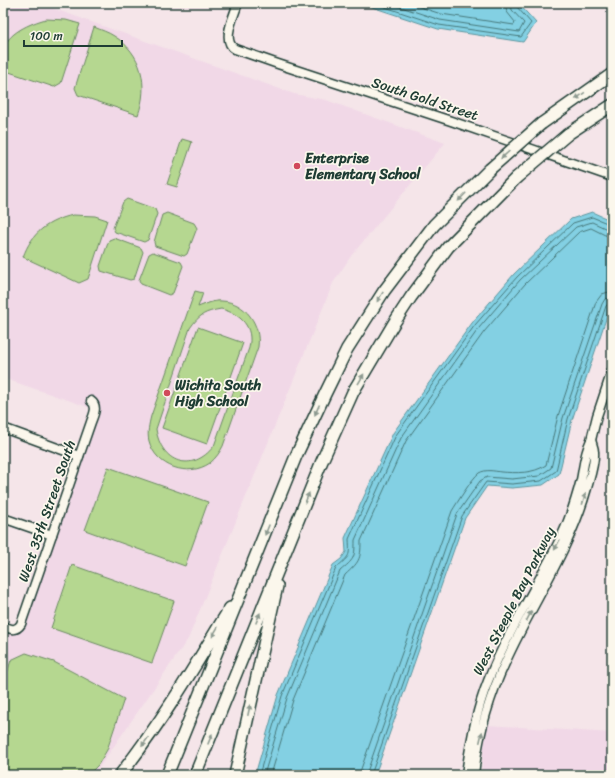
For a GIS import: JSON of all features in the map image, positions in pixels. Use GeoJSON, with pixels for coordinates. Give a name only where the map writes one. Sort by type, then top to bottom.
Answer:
{"type":"FeatureCollection","features":[{"type":"Feature","properties":{"kind":"highway"},"geometry":{"type":"LineString","coordinates":[[167,775],[296,456],[347,349],[384,291],[434,225],[490,169],[541,124],[612,74]]}},
{"type":"Feature","properties":{"kind":"highway"},"geometry":{"type":"LineString","coordinates":[[195,775],[322,461],[354,392],[394,322],[448,247],[516,178],[568,134],[612,105]]}},
{"type":"Feature","properties":{"kind":"highway"},"geometry":{"type":"LineString","coordinates":[[235,775],[284,555]]}},
{"type":"Feature","properties":{"kind":"highway"},"geometry":{"type":"LineString","coordinates":[[120,775],[168,710],[249,574]]}},
{"type":"Feature","properties":{"kind":"street","name":"South Gold Street"},"geometry":{"type":"LineString","coordinates":[[238,3],[228,36],[231,46],[235,49],[452,121],[612,177]]}},
{"type":"Feature","properties":{"kind":"street","name":"West Steeple Bay Parkway"},"geometry":{"type":"LineString","coordinates":[[466,775],[475,721],[488,680],[570,517],[581,479],[586,452],[612,371]]}},
{"type":"Feature","properties":{"kind":"street","name":"West 35th Street South"},"geometry":{"type":"LineString","coordinates":[[3,626],[16,629],[21,624],[95,408],[94,403],[91,401]]}},
{"type":"Feature","properties":{"kind":"street"},"geometry":{"type":"LineString","coordinates":[[3,428],[79,456]]}},
{"type":"Feature","properties":{"kind":"street","name":"West Steeple Bay Parkway"},"geometry":{"type":"LineString","coordinates":[[474,775],[476,756],[484,721],[495,685],[506,660],[565,548],[577,520],[590,478],[594,452],[591,440]]}},
{"type":"Feature","properties":{"kind":"street"},"geometry":{"type":"LineString","coordinates":[[3,518],[52,535]]}},
{"type":"Feature","properties":{"kind":"shaded area","name":"Wichita South High School"},"geometry":{"type":"Polygon","coordinates":[[[3,3],[38,3],[294,94],[326,100],[445,143],[351,256],[333,283],[188,639],[94,775],[3,775],[3,632],[13,635],[19,633],[24,627],[100,411],[3,378],[3,3]]]}},
{"type":"Feature","properties":{"kind":"shaded area"},"geometry":{"type":"Polygon","coordinates":[[[486,725],[612,733],[612,775],[481,775],[486,725]]]}},
{"type":"Feature","properties":{"kind":"green space"},"geometry":{"type":"Polygon","coordinates":[[[46,19],[66,20],[80,24],[61,83],[54,87],[3,70],[3,51],[9,39],[27,26],[46,19]]]}},
{"type":"Feature","properties":{"kind":"green space"},"geometry":{"type":"Polygon","coordinates":[[[94,27],[107,32],[124,43],[137,61],[143,81],[143,92],[138,115],[78,95],[75,88],[94,27]]]}},
{"type":"Feature","properties":{"kind":"green space"},"geometry":{"type":"Polygon","coordinates":[[[182,139],[192,142],[177,187],[167,184],[182,139]]]}},
{"type":"Feature","properties":{"kind":"green space"},"geometry":{"type":"Polygon","coordinates":[[[127,199],[155,209],[157,214],[148,240],[144,242],[115,232],[113,228],[123,202],[127,199]]]}},
{"type":"Feature","properties":{"kind":"green space"},"geometry":{"type":"Polygon","coordinates":[[[167,213],[194,223],[197,228],[187,254],[184,256],[155,246],[154,242],[162,215],[167,213]]]}},
{"type":"Feature","properties":{"kind":"green space"},"geometry":{"type":"Polygon","coordinates":[[[73,215],[95,216],[107,220],[88,279],[79,283],[23,257],[36,234],[49,224],[73,215]]]}},
{"type":"Feature","properties":{"kind":"green space"},"geometry":{"type":"Polygon","coordinates":[[[114,238],[141,248],[143,252],[134,279],[130,280],[101,271],[100,266],[109,240],[114,238]]]}},
{"type":"Feature","properties":{"kind":"green space"},"geometry":{"type":"Polygon","coordinates":[[[153,252],[181,262],[183,266],[173,293],[169,295],[141,284],[139,280],[149,254],[153,252]]]}},
{"type":"Feature","properties":{"kind":"green space"},"geometry":{"type":"Polygon","coordinates":[[[195,291],[203,293],[198,307],[213,302],[222,301],[231,302],[245,310],[254,323],[257,331],[258,347],[223,446],[214,459],[210,463],[192,470],[174,467],[158,458],[148,438],[151,416],[195,291]],[[221,309],[211,311],[200,317],[190,328],[156,429],[159,441],[164,450],[171,457],[179,461],[187,462],[196,460],[205,455],[214,446],[249,348],[250,334],[248,328],[240,318],[221,309]]]}},
{"type":"Feature","properties":{"kind":"green space"},"geometry":{"type":"Polygon","coordinates":[[[198,327],[243,343],[207,444],[162,428],[198,327]]]}},
{"type":"Feature","properties":{"kind":"green space"},"geometry":{"type":"Polygon","coordinates":[[[108,467],[208,502],[185,566],[85,530],[108,467]]]}},
{"type":"Feature","properties":{"kind":"green space"},"geometry":{"type":"Polygon","coordinates":[[[72,565],[174,601],[152,663],[51,628],[72,565]]]}},
{"type":"Feature","properties":{"kind":"green space"},"geometry":{"type":"Polygon","coordinates":[[[26,653],[54,662],[124,699],[107,750],[98,765],[86,775],[14,775],[3,771],[3,687],[11,660],[26,653]]]}},
{"type":"Feature","properties":{"kind":"water"},"geometry":{"type":"Polygon","coordinates":[[[360,3],[518,3],[536,23],[523,42],[438,29],[360,3]]]}},
{"type":"Feature","properties":{"kind":"water"},"geometry":{"type":"Polygon","coordinates":[[[592,212],[612,221],[612,301],[572,420],[559,474],[543,485],[512,488],[487,486],[465,518],[375,775],[255,775],[278,695],[333,565],[341,559],[346,552],[345,538],[393,433],[472,323],[514,274],[571,219],[592,212]]]}},
{"type":"Feature","properties":{"kind":"place","name":"Enterprise Elementary School"},"geometry":{"type":"Point","coordinates":[297,166]}},
{"type":"Feature","properties":{"kind":"place","name":"Wichita South High School"},"geometry":{"type":"Point","coordinates":[167,393]}}]}
